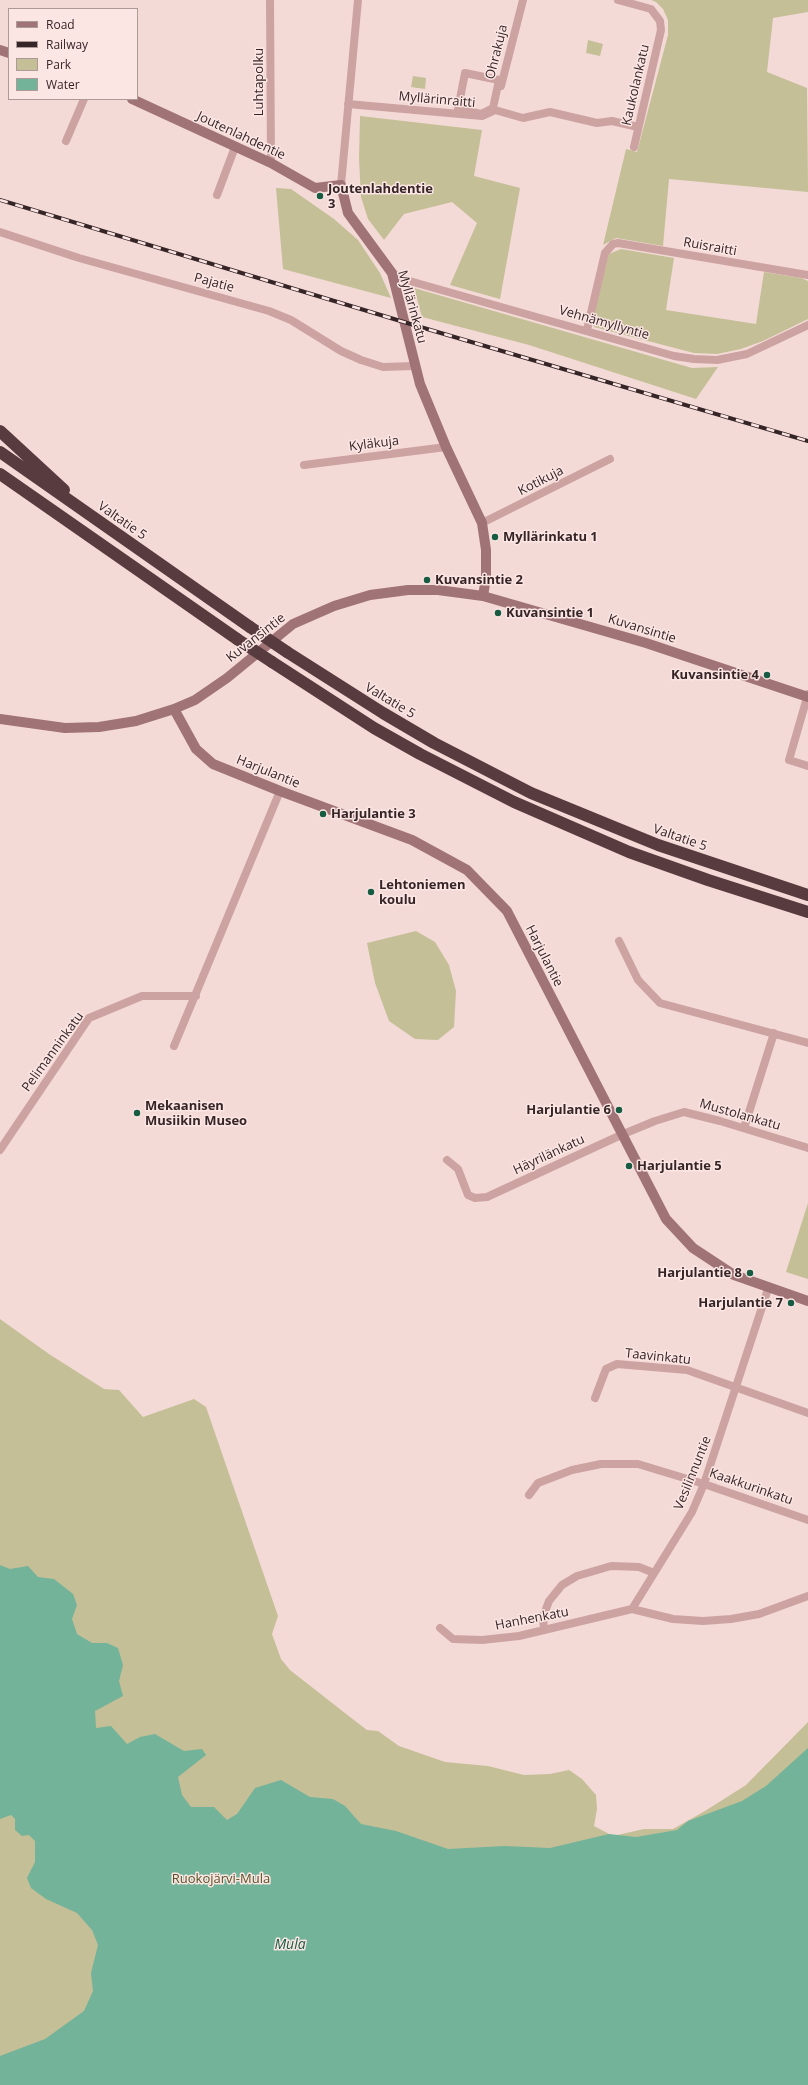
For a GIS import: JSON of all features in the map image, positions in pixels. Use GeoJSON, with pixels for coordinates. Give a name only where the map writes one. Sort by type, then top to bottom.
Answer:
{"type":"FeatureCollection","features":[{"type":"Feature","properties":{"kind":"highway"},"geometry":{"type":"LineString","coordinates":[[0,431],[100,523]]}},
{"type":"Feature","properties":{"kind":"highway","name":"Valtatie 5"},"geometry":{"type":"LineString","coordinates":[[0,452],[287,652],[383,714],[434,743],[531,793],[658,845],[808,895]]}},
{"type":"Feature","properties":{"kind":"highway"},"geometry":{"type":"LineString","coordinates":[[0,474],[237,639],[374,728],[427,758],[514,802],[629,852],[708,880],[808,912]]}},
{"type":"Feature","properties":{"kind":"street","name":"Luhtapolku"},"geometry":{"type":"LineString","coordinates":[[270,0],[271,163]]}},
{"type":"Feature","properties":{"kind":"street","name":"Myllärinkatu"},"geometry":{"type":"LineString","coordinates":[[358,0],[340,185],[348,214],[392,273],[420,384],[446,447],[482,524],[486,550],[486,578],[483,596]]}},
{"type":"Feature","properties":{"kind":"street","name":"Ohrakuja"},"geometry":{"type":"LineString","coordinates":[[495,110],[523,0]]}},
{"type":"Feature","properties":{"kind":"street","name":"Kaukolankatu"},"geometry":{"type":"LineString","coordinates":[[618,0],[651,9],[660,21],[661,30],[634,147]]}},
{"type":"Feature","properties":{"kind":"street"},"geometry":{"type":"LineString","coordinates":[[465,73],[499,80],[493,108],[481,114],[458,109],[465,73]]}},
{"type":"Feature","properties":{"kind":"street"},"geometry":{"type":"LineString","coordinates":[[66,141],[84,100]]}},
{"type":"Feature","properties":{"kind":"street","name":"Joutenlahdentie"},"geometry":{"type":"LineString","coordinates":[[134,100],[271,163],[315,188],[340,185]]}},
{"type":"Feature","properties":{"kind":"street","name":"Myllärinraitti"},"geometry":{"type":"LineString","coordinates":[[348,104],[482,116],[495,110]]}},
{"type":"Feature","properties":{"kind":"street"},"geometry":{"type":"LineString","coordinates":[[495,110],[523,118],[550,112],[597,123],[612,121],[638,127]]}},
{"type":"Feature","properties":{"kind":"street"},"geometry":{"type":"LineString","coordinates":[[217,195],[235,147]]}},
{"type":"Feature","properties":{"kind":"street","name":"Pajatie"},"geometry":{"type":"LineString","coordinates":[[0,232],[79,258],[269,311],[291,320],[341,351],[361,360],[383,367],[415,366]]}},
{"type":"Feature","properties":{"kind":"street","name":"Ruisraitti"},"geometry":{"type":"LineString","coordinates":[[586,330],[605,253],[608,248],[618,244],[808,275]]}},
{"type":"Feature","properties":{"kind":"street","name":"Vehnämyllyntie"},"geometry":{"type":"LineString","coordinates":[[392,273],[406,280],[674,356],[718,360],[746,354],[808,325]]}},
{"type":"Feature","properties":{"kind":"street","name":"Kyläkuja"},"geometry":{"type":"LineString","coordinates":[[304,465],[446,447]]}},
{"type":"Feature","properties":{"kind":"street","name":"Kotikuja"},"geometry":{"type":"LineString","coordinates":[[482,524],[610,459]]}},
{"type":"Feature","properties":{"kind":"street","name":"Kuvansintie"},"geometry":{"type":"LineString","coordinates":[[174,709],[195,700],[227,678],[293,624],[334,606],[370,595],[408,590],[438,590],[483,596],[646,643],[808,696]]}},
{"type":"Feature","properties":{"kind":"street"},"geometry":{"type":"LineString","coordinates":[[808,696],[789,760],[808,766]]}},
{"type":"Feature","properties":{"kind":"street"},"geometry":{"type":"LineString","coordinates":[[0,719],[65,728],[99,727],[136,721],[174,709]]}},
{"type":"Feature","properties":{"kind":"street","name":"Harjulantie"},"geometry":{"type":"LineString","coordinates":[[174,709],[196,749],[214,764],[280,791],[412,840],[467,870],[507,911],[666,1220],[693,1248],[734,1275],[768,1289],[808,1301]]}},
{"type":"Feature","properties":{"kind":"street"},"geometry":{"type":"LineString","coordinates":[[174,1046],[280,791]]}},
{"type":"Feature","properties":{"kind":"street"},"geometry":{"type":"LineString","coordinates":[[619,941],[638,980],[660,1003],[808,1043]]}},
{"type":"Feature","properties":{"kind":"street","name":"Pelimanninkatu"},"geometry":{"type":"LineString","coordinates":[[0,1150],[89,1018],[142,996],[196,996]]}},
{"type":"Feature","properties":{"kind":"street"},"geometry":{"type":"LineString","coordinates":[[744,1128],[774,1033]]}},
{"type":"Feature","properties":{"kind":"street","name":"Mustolankatu"},"geometry":{"type":"LineString","coordinates":[[621,1134],[684,1112],[744,1128],[808,1148]]}},
{"type":"Feature","properties":{"kind":"street","name":"Häyrilänkatu"},"geometry":{"type":"LineString","coordinates":[[447,1160],[458,1169],[468,1195],[475,1198],[487,1197],[621,1134]]}},
{"type":"Feature","properties":{"kind":"street","name":"Vesilinnuntie"},"geometry":{"type":"LineString","coordinates":[[632,1609],[692,1512],[704,1484],[768,1289]]}},
{"type":"Feature","properties":{"kind":"street","name":"Taavinkatu"},"geometry":{"type":"LineString","coordinates":[[595,1398],[606,1369],[617,1364],[687,1370],[736,1389],[808,1413]]}},
{"type":"Feature","properties":{"kind":"street","name":"Kaakkurinkatu"},"geometry":{"type":"LineString","coordinates":[[529,1495],[538,1483],[554,1476],[601,1464],[638,1464],[704,1484],[808,1520]]}},
{"type":"Feature","properties":{"kind":"street"},"geometry":{"type":"LineString","coordinates":[[544,1630],[543,1617],[549,1601],[562,1585],[576,1576],[611,1566],[639,1567],[654,1573]]}},
{"type":"Feature","properties":{"kind":"street"},"geometry":{"type":"LineString","coordinates":[[632,1609],[673,1619],[703,1621],[731,1619],[759,1614],[808,1596]]}},
{"type":"Feature","properties":{"kind":"street","name":"Hanhenkatu"},"geometry":{"type":"LineString","coordinates":[[440,1628],[453,1639],[482,1640],[519,1636],[632,1609]]}},
{"type":"Feature","properties":{"kind":"green space"},"geometry":{"type":"Polygon","coordinates":[[[651,0],[808,0],[808,12],[773,18],[767,72],[807,88],[808,192],[669,179],[663,246],[616,238],[603,245],[626,149],[637,152],[668,35],[668,20],[663,9],[656,2],[651,0]]]}},
{"type":"Feature","properties":{"kind":"green space"},"geometry":{"type":"Polygon","coordinates":[[[588,40],[603,44],[600,56],[586,53],[588,40]]]}},
{"type":"Feature","properties":{"kind":"green space"},"geometry":{"type":"Polygon","coordinates":[[[413,76],[426,78],[425,89],[411,87],[413,76]]]}},
{"type":"Feature","properties":{"kind":"green space"},"geometry":{"type":"Polygon","coordinates":[[[360,116],[482,130],[474,176],[520,188],[500,299],[450,285],[477,223],[452,202],[404,214],[384,240],[368,219],[361,197],[359,159],[360,116]]]}},
{"type":"Feature","properties":{"kind":"green space"},"geometry":{"type":"Polygon","coordinates":[[[276,188],[291,189],[334,219],[358,240],[380,273],[391,298],[283,269],[276,188]]]}},
{"type":"Feature","properties":{"kind":"green space"},"geometry":{"type":"Polygon","coordinates":[[[621,249],[674,258],[666,310],[756,324],[764,272],[801,278],[808,281],[808,319],[763,341],[741,349],[717,354],[694,353],[594,327],[592,323],[609,254],[621,249]]]}},
{"type":"Feature","properties":{"kind":"green space"},"geometry":{"type":"Polygon","coordinates":[[[414,288],[692,368],[718,367],[696,399],[529,345],[422,317],[414,288]]]}},
{"type":"Feature","properties":{"kind":"green space"},"geometry":{"type":"Polygon","coordinates":[[[416,931],[435,942],[449,965],[456,991],[454,1027],[438,1040],[415,1039],[389,1021],[375,983],[367,943],[416,931]]]}},
{"type":"Feature","properties":{"kind":"green space"},"geometry":{"type":"Polygon","coordinates":[[[808,1203],[808,1279],[786,1272],[808,1203]]]}},
{"type":"Feature","properties":{"kind":"green space","name":"Mula"},"geometry":{"type":"Polygon","coordinates":[[[0,1319],[49,1354],[104,1389],[119,1390],[143,1417],[194,1399],[206,1407],[278,1616],[272,1634],[281,1659],[290,1670],[367,1730],[378,1731],[399,1746],[445,1762],[488,1766],[524,1775],[550,1774],[569,1770],[582,1779],[596,1795],[597,1809],[594,1826],[613,1836],[644,1829],[673,1829],[705,1811],[746,1785],[808,1722],[808,2085],[0,2085],[0,1319]]]}},
{"type":"Feature","properties":{"kind":"water","name":"Mula"},"geometry":{"type":"Polygon","coordinates":[[[0,1565],[10,1569],[28,1566],[38,1577],[54,1579],[73,1594],[77,1605],[72,1619],[77,1634],[92,1643],[107,1643],[118,1648],[123,1665],[119,1681],[123,1696],[95,1711],[96,1728],[111,1726],[127,1744],[140,1737],[155,1734],[184,1751],[202,1749],[206,1755],[178,1777],[182,1795],[191,1807],[214,1807],[227,1820],[237,1814],[255,1788],[281,1780],[310,1797],[333,1799],[345,1806],[361,1824],[396,1831],[448,1849],[504,1846],[550,1848],[609,1834],[636,1837],[677,1830],[688,1821],[742,1801],[766,1786],[808,1748],[808,2085],[0,2085],[0,2056],[45,2039],[84,2011],[93,1991],[91,1973],[98,1945],[92,1930],[77,1913],[46,1899],[31,1888],[27,1878],[35,1862],[35,1841],[29,1835],[22,1836],[15,1830],[15,1819],[11,1815],[0,1819],[0,1565]]]}},
{"type":"Feature","properties":{"kind":"railway"},"geometry":{"type":"LineString","coordinates":[[0,200],[417,326],[808,441]]}},
{"type":"Feature","properties":{"kind":"place","name":"Joutenlahdentie 3"},"geometry":{"type":"Point","coordinates":[320,196]}},
{"type":"Feature","properties":{"kind":"place","name":"Myllärinkatu 1"},"geometry":{"type":"Point","coordinates":[495,537]}},
{"type":"Feature","properties":{"kind":"place","name":"Kuvansintie 2"},"geometry":{"type":"Point","coordinates":[427,580]}},
{"type":"Feature","properties":{"kind":"place","name":"Kuvansintie 1"},"geometry":{"type":"Point","coordinates":[498,613]}},
{"type":"Feature","properties":{"kind":"place","name":"Kuvansintie 4"},"geometry":{"type":"Point","coordinates":[767,675]}},
{"type":"Feature","properties":{"kind":"place","name":"Harjulantie 3"},"geometry":{"type":"Point","coordinates":[323,814]}},
{"type":"Feature","properties":{"kind":"place","name":"Lehtoniemen koulu"},"geometry":{"type":"Point","coordinates":[371,892]}},
{"type":"Feature","properties":{"kind":"place","name":"Harjulantie 6"},"geometry":{"type":"Point","coordinates":[619,1110]}},
{"type":"Feature","properties":{"kind":"place","name":"Mekaanisen Musiikin Museo"},"geometry":{"type":"Point","coordinates":[137,1113]}},
{"type":"Feature","properties":{"kind":"place","name":"Harjulantie 5"},"geometry":{"type":"Point","coordinates":[629,1166]}},
{"type":"Feature","properties":{"kind":"place","name":"Harjulantie 8"},"geometry":{"type":"Point","coordinates":[750,1273]}},
{"type":"Feature","properties":{"kind":"place","name":"Harjulantie 7"},"geometry":{"type":"Point","coordinates":[791,1303]}},
{"type":"Feature","properties":{"kind":"park label","name":"Ruokojärvi-Mula"},"geometry":{"type":"Point","coordinates":[221,1879]}}]}
